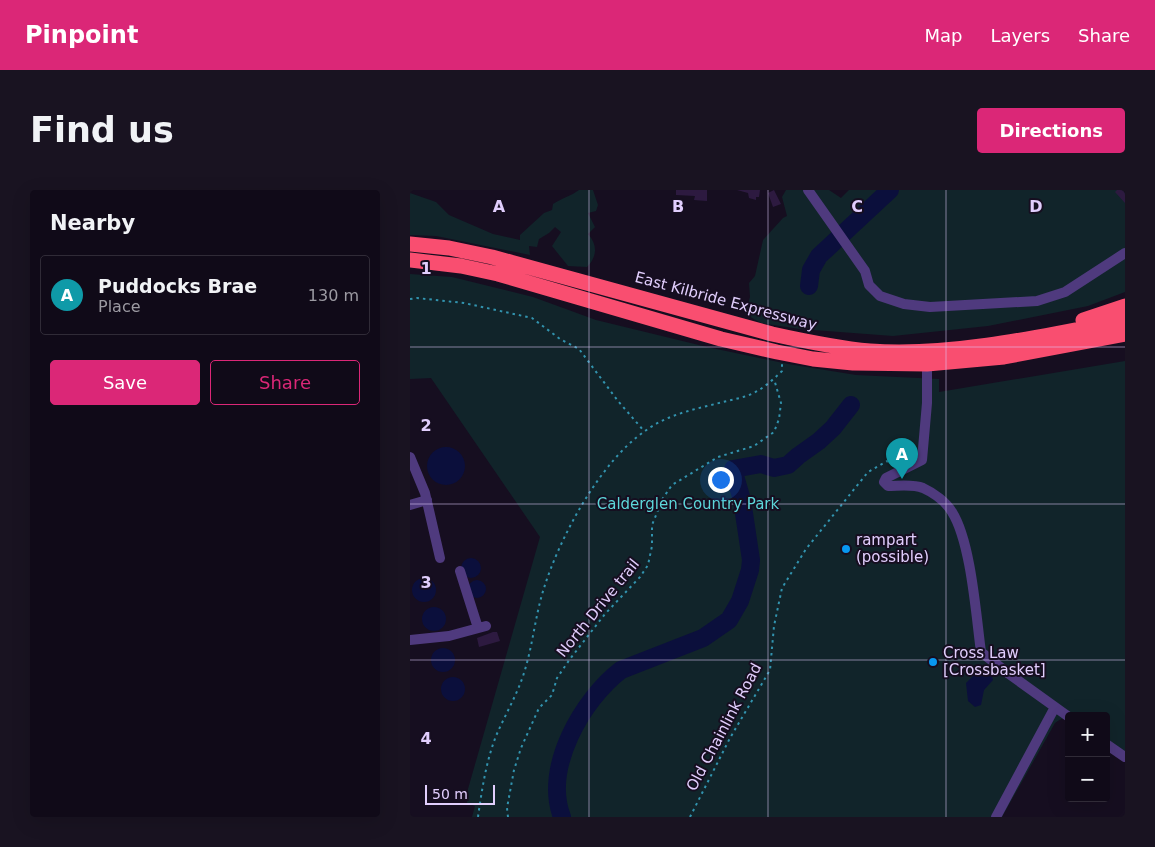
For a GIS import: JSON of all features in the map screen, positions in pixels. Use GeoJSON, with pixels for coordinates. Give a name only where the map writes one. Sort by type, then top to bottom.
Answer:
{"type":"FeatureCollection","features":[{"type":"Feature","properties":{"kind":"highway","name":"East Kilbride Expressway"},"geometry":{"type":"LineString","coordinates":[[410,244],[449,248],[492,257],[613,289],[710,318],[806,342],[869,351],[952,350],[1125,320]]}},
{"type":"Feature","properties":{"kind":"highway"},"geometry":{"type":"LineString","coordinates":[[410,260],[461,266],[498,274],[721,340],[813,359],[853,363],[928,364],[1004,357],[1125,334]]}},
{"type":"Feature","properties":{"kind":"highway"},"geometry":{"type":"LineString","coordinates":[[1026,338],[1125,306]]}},
{"type":"Feature","properties":{"kind":"street"},"geometry":{"type":"LineString","coordinates":[[808,190],[864,271],[869,285],[880,296],[904,304],[930,307],[1037,301],[1065,292],[1125,253]]}},
{"type":"Feature","properties":{"kind":"street"},"geometry":{"type":"LineString","coordinates":[[928,364],[922,460],[886,478],[884,482],[888,486],[921,487],[943,501],[952,511],[959,526],[967,558],[980,652],[1065,714]]}},
{"type":"Feature","properties":{"kind":"street"},"geometry":{"type":"LineString","coordinates":[[410,457],[427,500],[440,558]]}},
{"type":"Feature","properties":{"kind":"street"},"geometry":{"type":"LineString","coordinates":[[410,505],[427,500]]}},
{"type":"Feature","properties":{"kind":"street"},"geometry":{"type":"LineString","coordinates":[[410,640],[430,640],[482,627],[460,571]]}},
{"type":"Feature","properties":{"kind":"street"},"geometry":{"type":"LineString","coordinates":[[996,817],[1055,707]]}},
{"type":"Feature","properties":{"kind":"street"},"geometry":{"type":"LineString","coordinates":[[1110,747],[1125,757]]}},
{"type":"Feature","properties":{"kind":"path"},"geometry":{"type":"LineString","coordinates":[[410,299],[418,298],[464,304],[532,318],[560,339],[579,349],[618,401],[644,431]]}},
{"type":"Feature","properties":{"kind":"path"},"geometry":{"type":"LineString","coordinates":[[478,817],[487,765],[496,736],[524,675],[532,648],[544,588],[563,538],[576,514],[611,464],[628,444],[644,431],[662,420],[681,413],[742,398],[758,391],[782,371],[782,360]]}},
{"type":"Feature","properties":{"kind":"path","name":"North Drive trail"},"geometry":{"type":"LineString","coordinates":[[508,817],[507,808],[514,770],[521,748],[539,708],[552,695],[557,678],[570,659],[605,614],[640,577],[648,565],[652,546],[652,525],[663,498],[672,485],[710,461],[754,446],[774,432],[779,419],[781,403],[774,379]]}},
{"type":"Feature","properties":{"kind":"path","name":"Old Chainlink Road"},"geometry":{"type":"LineString","coordinates":[[690,817],[730,738],[770,670],[774,626],[782,588],[806,549],[868,472],[887,461],[900,468]]}},
{"type":"Feature","properties":{"kind":"green space"},"geometry":{"type":"Polygon","coordinates":[[[579,190],[593,190],[598,205],[596,211],[588,213],[595,227],[588,234],[593,242],[595,251],[593,259],[587,267],[568,266],[552,246],[561,232],[555,227],[539,239],[537,247],[529,246],[530,255],[436,236],[410,235],[410,193],[436,202],[449,215],[493,234],[520,240],[520,235],[544,213],[552,210],[553,204],[579,190]]]}},
{"type":"Feature","properties":{"kind":"green space"},"geometry":{"type":"Polygon","coordinates":[[[786,190],[829,190],[841,198],[849,190],[1125,190],[1125,292],[1088,306],[988,326],[893,336],[800,329],[761,323],[745,314],[750,297],[749,283],[755,276],[763,240],[787,216],[782,197],[786,190]]]}},
{"type":"Feature","properties":{"kind":"green space","name":"Calderglen Country Park"},"geometry":{"type":"Polygon","coordinates":[[[410,274],[452,277],[533,297],[596,320],[707,347],[788,364],[856,375],[939,379],[939,392],[1125,361],[1125,762],[1110,752],[1110,712],[1065,712],[1065,718],[1055,723],[1002,817],[472,817],[475,806],[467,803],[468,789],[540,537],[431,378],[410,379],[410,274]]]}},
{"type":"Feature","properties":{"kind":"shaded area"},"geometry":{"type":"Polygon","coordinates":[[[446,447],[453,448],[459,453],[464,459],[464,473],[459,479],[453,484],[446,485],[439,484],[433,479],[428,473],[427,466],[428,459],[433,453],[439,448],[446,447]]]}},
{"type":"Feature","properties":{"kind":"shaded area"},"geometry":{"type":"Polygon","coordinates":[[[471,558],[478,561],[481,568],[478,575],[471,578],[464,575],[461,568],[464,561],[471,558]]]}},
{"type":"Feature","properties":{"kind":"shaded area"},"geometry":{"type":"Polygon","coordinates":[[[424,578],[429,579],[435,585],[435,595],[429,601],[424,602],[419,601],[413,595],[412,590],[413,585],[419,579],[424,578]]]}},
{"type":"Feature","properties":{"kind":"shaded area"},"geometry":{"type":"Polygon","coordinates":[[[477,580],[483,583],[486,589],[483,595],[477,598],[471,595],[468,589],[471,583],[477,580]]]}},
{"type":"Feature","properties":{"kind":"shaded area"},"geometry":{"type":"Polygon","coordinates":[[[434,607],[439,608],[445,614],[445,624],[439,630],[434,631],[429,630],[423,624],[422,619],[423,614],[429,608],[434,607]]]}},
{"type":"Feature","properties":{"kind":"shaded area"},"geometry":{"type":"Polygon","coordinates":[[[443,648],[448,649],[454,655],[454,665],[448,671],[443,672],[438,671],[432,665],[431,660],[432,655],[438,649],[443,648]]]}},
{"type":"Feature","properties":{"kind":"shaded area"},"geometry":{"type":"Polygon","coordinates":[[[978,665],[984,666],[988,670],[993,680],[984,690],[981,705],[975,707],[968,701],[966,683],[974,675],[978,665]]]}},
{"type":"Feature","properties":{"kind":"shaded area"},"geometry":{"type":"Polygon","coordinates":[[[453,677],[458,678],[464,684],[464,694],[458,700],[453,701],[448,700],[442,694],[441,689],[442,684],[448,678],[453,677]]]}},
{"type":"Feature","properties":{"kind":"building"},"geometry":{"type":"Polygon","coordinates":[[[676,190],[707,190],[707,201],[694,200],[695,196],[676,195],[676,190]]]}},
{"type":"Feature","properties":{"kind":"building"},"geometry":{"type":"Polygon","coordinates":[[[737,190],[760,190],[759,197],[756,197],[756,200],[749,198],[748,193],[737,190]]]}},
{"type":"Feature","properties":{"kind":"building"},"geometry":{"type":"Polygon","coordinates":[[[774,190],[781,204],[773,207],[768,193],[774,190]]]}},
{"type":"Feature","properties":{"kind":"building"},"geometry":{"type":"Polygon","coordinates":[[[1117,190],[1125,190],[1125,203],[1115,192],[1117,190]]]}},
{"type":"Feature","properties":{"kind":"building"},"geometry":{"type":"Polygon","coordinates":[[[497,632],[500,641],[479,647],[477,638],[497,632]]]}},
{"type":"Feature","properties":{"kind":"waterway"},"geometry":{"type":"LineString","coordinates":[[809,286],[811,270],[819,256],[890,190]]}},
{"type":"Feature","properties":{"kind":"waterway"},"geometry":{"type":"LineString","coordinates":[[562,817],[557,798],[562,757],[580,717],[606,683],[621,670],[703,638],[729,620],[740,601],[750,570],[751,560],[742,500],[733,469],[761,464],[774,468],[788,465],[833,428],[851,405]]}},
{"type":"Feature","properties":{"kind":"place","name":"Puddocks Brae"},"geometry":{"type":"Point","coordinates":[902,479]}},
{"type":"Feature","properties":{"kind":"place","name":"rampart (possible)"},"geometry":{"type":"Point","coordinates":[846,549]}},
{"type":"Feature","properties":{"kind":"place","name":"Cross Law [Crossbasket]"},"geometry":{"type":"Point","coordinates":[933,662]}}]}
